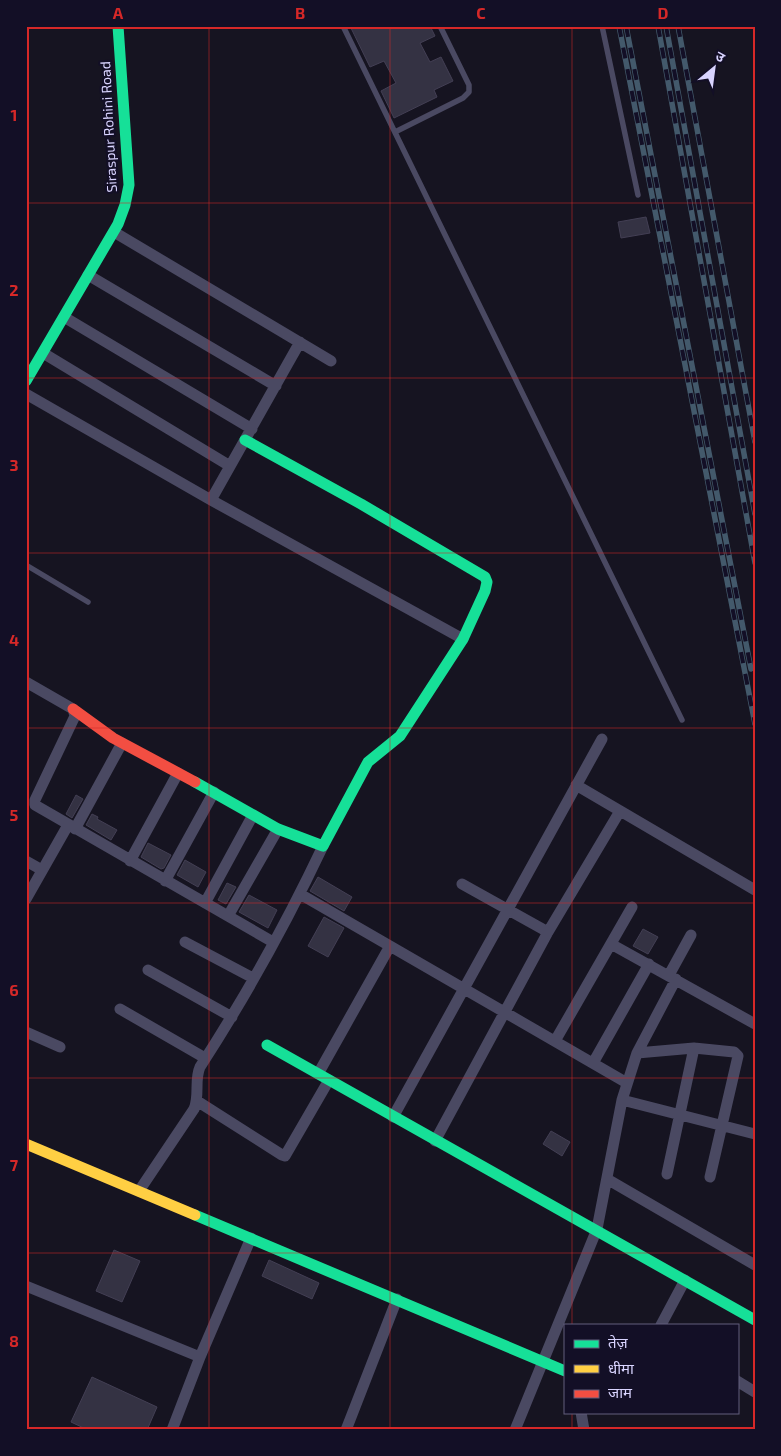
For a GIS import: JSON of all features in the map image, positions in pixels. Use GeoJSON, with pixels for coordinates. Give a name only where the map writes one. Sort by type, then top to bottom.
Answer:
{"type":"FeatureCollection","features":[{"type":"Feature","properties":{"kind":"street","name":"Siraspur Rohini Road"},"geometry":{"type":"LineString","coordinates":[[26,381],[114,232],[125,205],[129,185],[118,26]]}},
{"type":"Feature","properties":{"kind":"street"},"geometry":{"type":"LineString","coordinates":[[114,232],[331,361]]}},
{"type":"Feature","properties":{"kind":"street"},"geometry":{"type":"LineString","coordinates":[[88,275],[276,386]]}},
{"type":"Feature","properties":{"kind":"street"},"geometry":{"type":"LineString","coordinates":[[64,317],[252,428]]}},
{"type":"Feature","properties":{"kind":"street"},"geometry":{"type":"LineString","coordinates":[[211,500],[300,342]]}},
{"type":"Feature","properties":{"kind":"street"},"geometry":{"type":"LineString","coordinates":[[43,353],[230,466]]}},
{"type":"Feature","properties":{"kind":"street"},"geometry":{"type":"LineString","coordinates":[[26,394],[211,500],[464,639]]}},
{"type":"Feature","properties":{"kind":"street"},"geometry":{"type":"LineString","coordinates":[[139,1191],[194,1109],[197,1101],[198,1070],[232,1017],[300,894],[323,846],[368,762],[400,736],[464,639],[485,591],[487,582],[485,577],[402,528],[245,440]]}},
{"type":"Feature","properties":{"kind":"street"},"geometry":{"type":"LineString","coordinates":[[26,682],[73,709],[122,743],[254,814],[278,829],[323,846]]}},
{"type":"Feature","properties":{"kind":"street"},"geometry":{"type":"LineString","coordinates":[[73,709],[74,721],[34,803],[37,807],[273,942]]}},
{"type":"Feature","properties":{"kind":"street"},"geometry":{"type":"LineString","coordinates":[[393,1117],[602,739]]}},
{"type":"Feature","properties":{"kind":"street"},"geometry":{"type":"LineString","coordinates":[[26,899],[42,870],[71,827],[122,743]]}},
{"type":"Feature","properties":{"kind":"street"},"geometry":{"type":"LineString","coordinates":[[130,861],[178,773]]}},
{"type":"Feature","properties":{"kind":"street"},"geometry":{"type":"LineString","coordinates":[[576,786],[755,890]]}},
{"type":"Feature","properties":{"kind":"street"},"geometry":{"type":"LineString","coordinates":[[166,881],[214,792]]}},
{"type":"Feature","properties":{"kind":"street"},"geometry":{"type":"LineString","coordinates":[[435,1141],[548,932],[620,811]]}},
{"type":"Feature","properties":{"kind":"street"},"geometry":{"type":"LineString","coordinates":[[204,903],[254,814]]}},
{"type":"Feature","properties":{"kind":"street"},"geometry":{"type":"LineString","coordinates":[[228,916],[278,829]]}},
{"type":"Feature","properties":{"kind":"street"},"geometry":{"type":"LineString","coordinates":[[26,861],[42,870]]}},
{"type":"Feature","properties":{"kind":"street"},"geometry":{"type":"LineString","coordinates":[[462,884],[548,932]]}},
{"type":"Feature","properties":{"kind":"street"},"geometry":{"type":"LineString","coordinates":[[300,894],[627,1083]]}},
{"type":"Feature","properties":{"kind":"street"},"geometry":{"type":"LineString","coordinates":[[555,1041],[632,907]]}},
{"type":"Feature","properties":{"kind":"street"},"geometry":{"type":"LineString","coordinates":[[515,1430],[597,1229],[622,1100],[637,1053],[691,935]]}},
{"type":"Feature","properties":{"kind":"street"},"geometry":{"type":"LineString","coordinates":[[185,942],[253,978]]}},
{"type":"Feature","properties":{"kind":"street"},"geometry":{"type":"LineString","coordinates":[[611,944],[755,1024]]}},
{"type":"Feature","properties":{"kind":"street"},"geometry":{"type":"LineString","coordinates":[[318,1074],[390,946]]}},
{"type":"Feature","properties":{"kind":"street"},"geometry":{"type":"LineString","coordinates":[[593,1063],[649,964]]}},
{"type":"Feature","properties":{"kind":"street"},"geometry":{"type":"LineString","coordinates":[[148,970],[232,1017]]}},
{"type":"Feature","properties":{"kind":"street"},"geometry":{"type":"LineString","coordinates":[[120,1009],[205,1058]]}},
{"type":"Feature","properties":{"kind":"street"},"geometry":{"type":"LineString","coordinates":[[26,1032],[60,1047]]}},
{"type":"Feature","properties":{"kind":"street"},"geometry":{"type":"LineString","coordinates":[[267,1045],[435,1141],[597,1229],[755,1320]]}},
{"type":"Feature","properties":{"kind":"street"},"geometry":{"type":"LineString","coordinates":[[637,1053],[694,1048],[734,1052],[738,1056],[710,1177]]}},
{"type":"Feature","properties":{"kind":"street"},"geometry":{"type":"LineString","coordinates":[[667,1174],[694,1048]]}},
{"type":"Feature","properties":{"kind":"street"},"geometry":{"type":"LineString","coordinates":[[197,1101],[284,1156],[287,1154],[329,1080]]}},
{"type":"Feature","properties":{"kind":"street"},"geometry":{"type":"LineString","coordinates":[[622,1100],[755,1134]]}},
{"type":"Feature","properties":{"kind":"street"},"geometry":{"type":"LineString","coordinates":[[26,1144],[544,1360],[564,1370]]}},
{"type":"Feature","properties":{"kind":"street"},"geometry":{"type":"LineString","coordinates":[[607,1179],[755,1265]]}},
{"type":"Feature","properties":{"kind":"street"},"geometry":{"type":"LineString","coordinates":[[172,1430],[200,1357],[251,1238]]}},
{"type":"Feature","properties":{"kind":"street"},"geometry":{"type":"LineString","coordinates":[[662,1324],[685,1280]]}},
{"type":"Feature","properties":{"kind":"street"},"geometry":{"type":"LineString","coordinates":[[26,1286],[200,1357]]}},
{"type":"Feature","properties":{"kind":"street"},"geometry":{"type":"LineString","coordinates":[[346,1430],[397,1299]]}},
{"type":"Feature","properties":{"kind":"street"},"geometry":{"type":"LineString","coordinates":[[738,1382],[755,1392]]}},
{"type":"Feature","properties":{"kind":"street"},"geometry":{"type":"LineString","coordinates":[[581,1414],[584,1430]]}},
{"type":"Feature","properties":{"kind":"lane"},"geometry":{"type":"LineString","coordinates":[[343,26],[682,720]]}},
{"type":"Feature","properties":{"kind":"lane"},"geometry":{"type":"LineString","coordinates":[[395,132],[463,98],[469,92],[469,85],[440,26]]}},
{"type":"Feature","properties":{"kind":"lane"},"geometry":{"type":"LineString","coordinates":[[602,26],[638,195]]}},
{"type":"Feature","properties":{"kind":"lane"},"geometry":{"type":"LineString","coordinates":[[26,564],[88,602]]}},
{"type":"Feature","properties":{"kind":"building"},"geometry":{"type":"Polygon","coordinates":[[[350,26],[430,26],[435,36],[420,43],[430,62],[441,57],[453,81],[434,90],[437,97],[394,118],[381,91],[396,83],[384,61],[370,67],[350,26]]]}},
{"type":"Feature","properties":{"kind":"building"},"geometry":{"type":"Polygon","coordinates":[[[646,217],[650,233],[621,238],[618,222],[646,217]]]}},
{"type":"Feature","properties":{"kind":"building"},"geometry":{"type":"Polygon","coordinates":[[[76,795],[83,799],[72,818],[66,814],[76,795]]]}},
{"type":"Feature","properties":{"kind":"building"},"geometry":{"type":"Polygon","coordinates":[[[92,814],[98,817],[97,819],[117,830],[111,840],[86,825],[92,814]]]}},
{"type":"Feature","properties":{"kind":"building"},"geometry":{"type":"Polygon","coordinates":[[[148,843],[171,855],[164,868],[161,869],[141,857],[148,843]]]}},
{"type":"Feature","properties":{"kind":"building"},"geometry":{"type":"Polygon","coordinates":[[[185,860],[206,872],[198,887],[177,875],[185,860]]]}},
{"type":"Feature","properties":{"kind":"building"},"geometry":{"type":"Polygon","coordinates":[[[318,877],[352,897],[344,911],[310,891],[318,877]]]}},
{"type":"Feature","properties":{"kind":"building"},"geometry":{"type":"Polygon","coordinates":[[[227,883],[236,887],[226,904],[218,900],[227,883]]]}},
{"type":"Feature","properties":{"kind":"building"},"geometry":{"type":"Polygon","coordinates":[[[249,895],[277,910],[268,928],[239,912],[249,895]]]}},
{"type":"Feature","properties":{"kind":"building"},"geometry":{"type":"Polygon","coordinates":[[[324,917],[344,928],[328,957],[308,946],[324,917]]]}},
{"type":"Feature","properties":{"kind":"building"},"geometry":{"type":"Polygon","coordinates":[[[643,929],[658,937],[648,954],[633,946],[643,929]]]}},
{"type":"Feature","properties":{"kind":"building"},"geometry":{"type":"Polygon","coordinates":[[[551,1131],[570,1142],[562,1156],[543,1144],[551,1131]]]}},
{"type":"Feature","properties":{"kind":"building"},"geometry":{"type":"Polygon","coordinates":[[[114,1250],[140,1261],[122,1302],[96,1291],[114,1250]]]}},
{"type":"Feature","properties":{"kind":"building"},"geometry":{"type":"Polygon","coordinates":[[[269,1260],[319,1283],[312,1299],[262,1276],[269,1260]]]}},
{"type":"Feature","properties":{"kind":"building"},"geometry":{"type":"Polygon","coordinates":[[[92,1377],[157,1407],[147,1430],[88,1430],[71,1422],[92,1377]]]}},
{"type":"Feature","properties":{"kind":"railway"},"geometry":{"type":"LineString","coordinates":[[619,26],[755,724]]}},
{"type":"Feature","properties":{"kind":"railway"},"geometry":{"type":"LineString","coordinates":[[626,26],[751,669]]}},
{"type":"Feature","properties":{"kind":"railway"},"geometry":{"type":"LineString","coordinates":[[658,26],[755,563]]}},
{"type":"Feature","properties":{"kind":"railway"},"geometry":{"type":"LineString","coordinates":[[666,26],[755,514]]}},
{"type":"Feature","properties":{"kind":"railway"},"geometry":{"type":"LineString","coordinates":[[678,26],[755,442]]}},
{"type":"Feature","properties":{"kind":"traffic: fast"},"geometry":{"type":"LineString","coordinates":[[26,381],[118,224],[125,205],[129,185],[118,26]]}},
{"type":"Feature","properties":{"kind":"traffic: fast"},"geometry":{"type":"LineString","coordinates":[[195,782],[278,829],[323,846],[368,762],[400,736],[463,639],[485,591],[487,582],[485,577],[361,504],[245,440]]}},
{"type":"Feature","properties":{"kind":"traffic: fast"},"geometry":{"type":"LineString","coordinates":[[267,1045],[755,1320]]}},
{"type":"Feature","properties":{"kind":"traffic: fast"},"geometry":{"type":"LineString","coordinates":[[195,1215],[564,1371]]}},
{"type":"Feature","properties":{"kind":"traffic: slow"},"geometry":{"type":"LineString","coordinates":[[26,1144],[195,1215]]}},
{"type":"Feature","properties":{"kind":"traffic: jam"},"geometry":{"type":"LineString","coordinates":[[73,709],[113,738],[195,782]]}}]}
